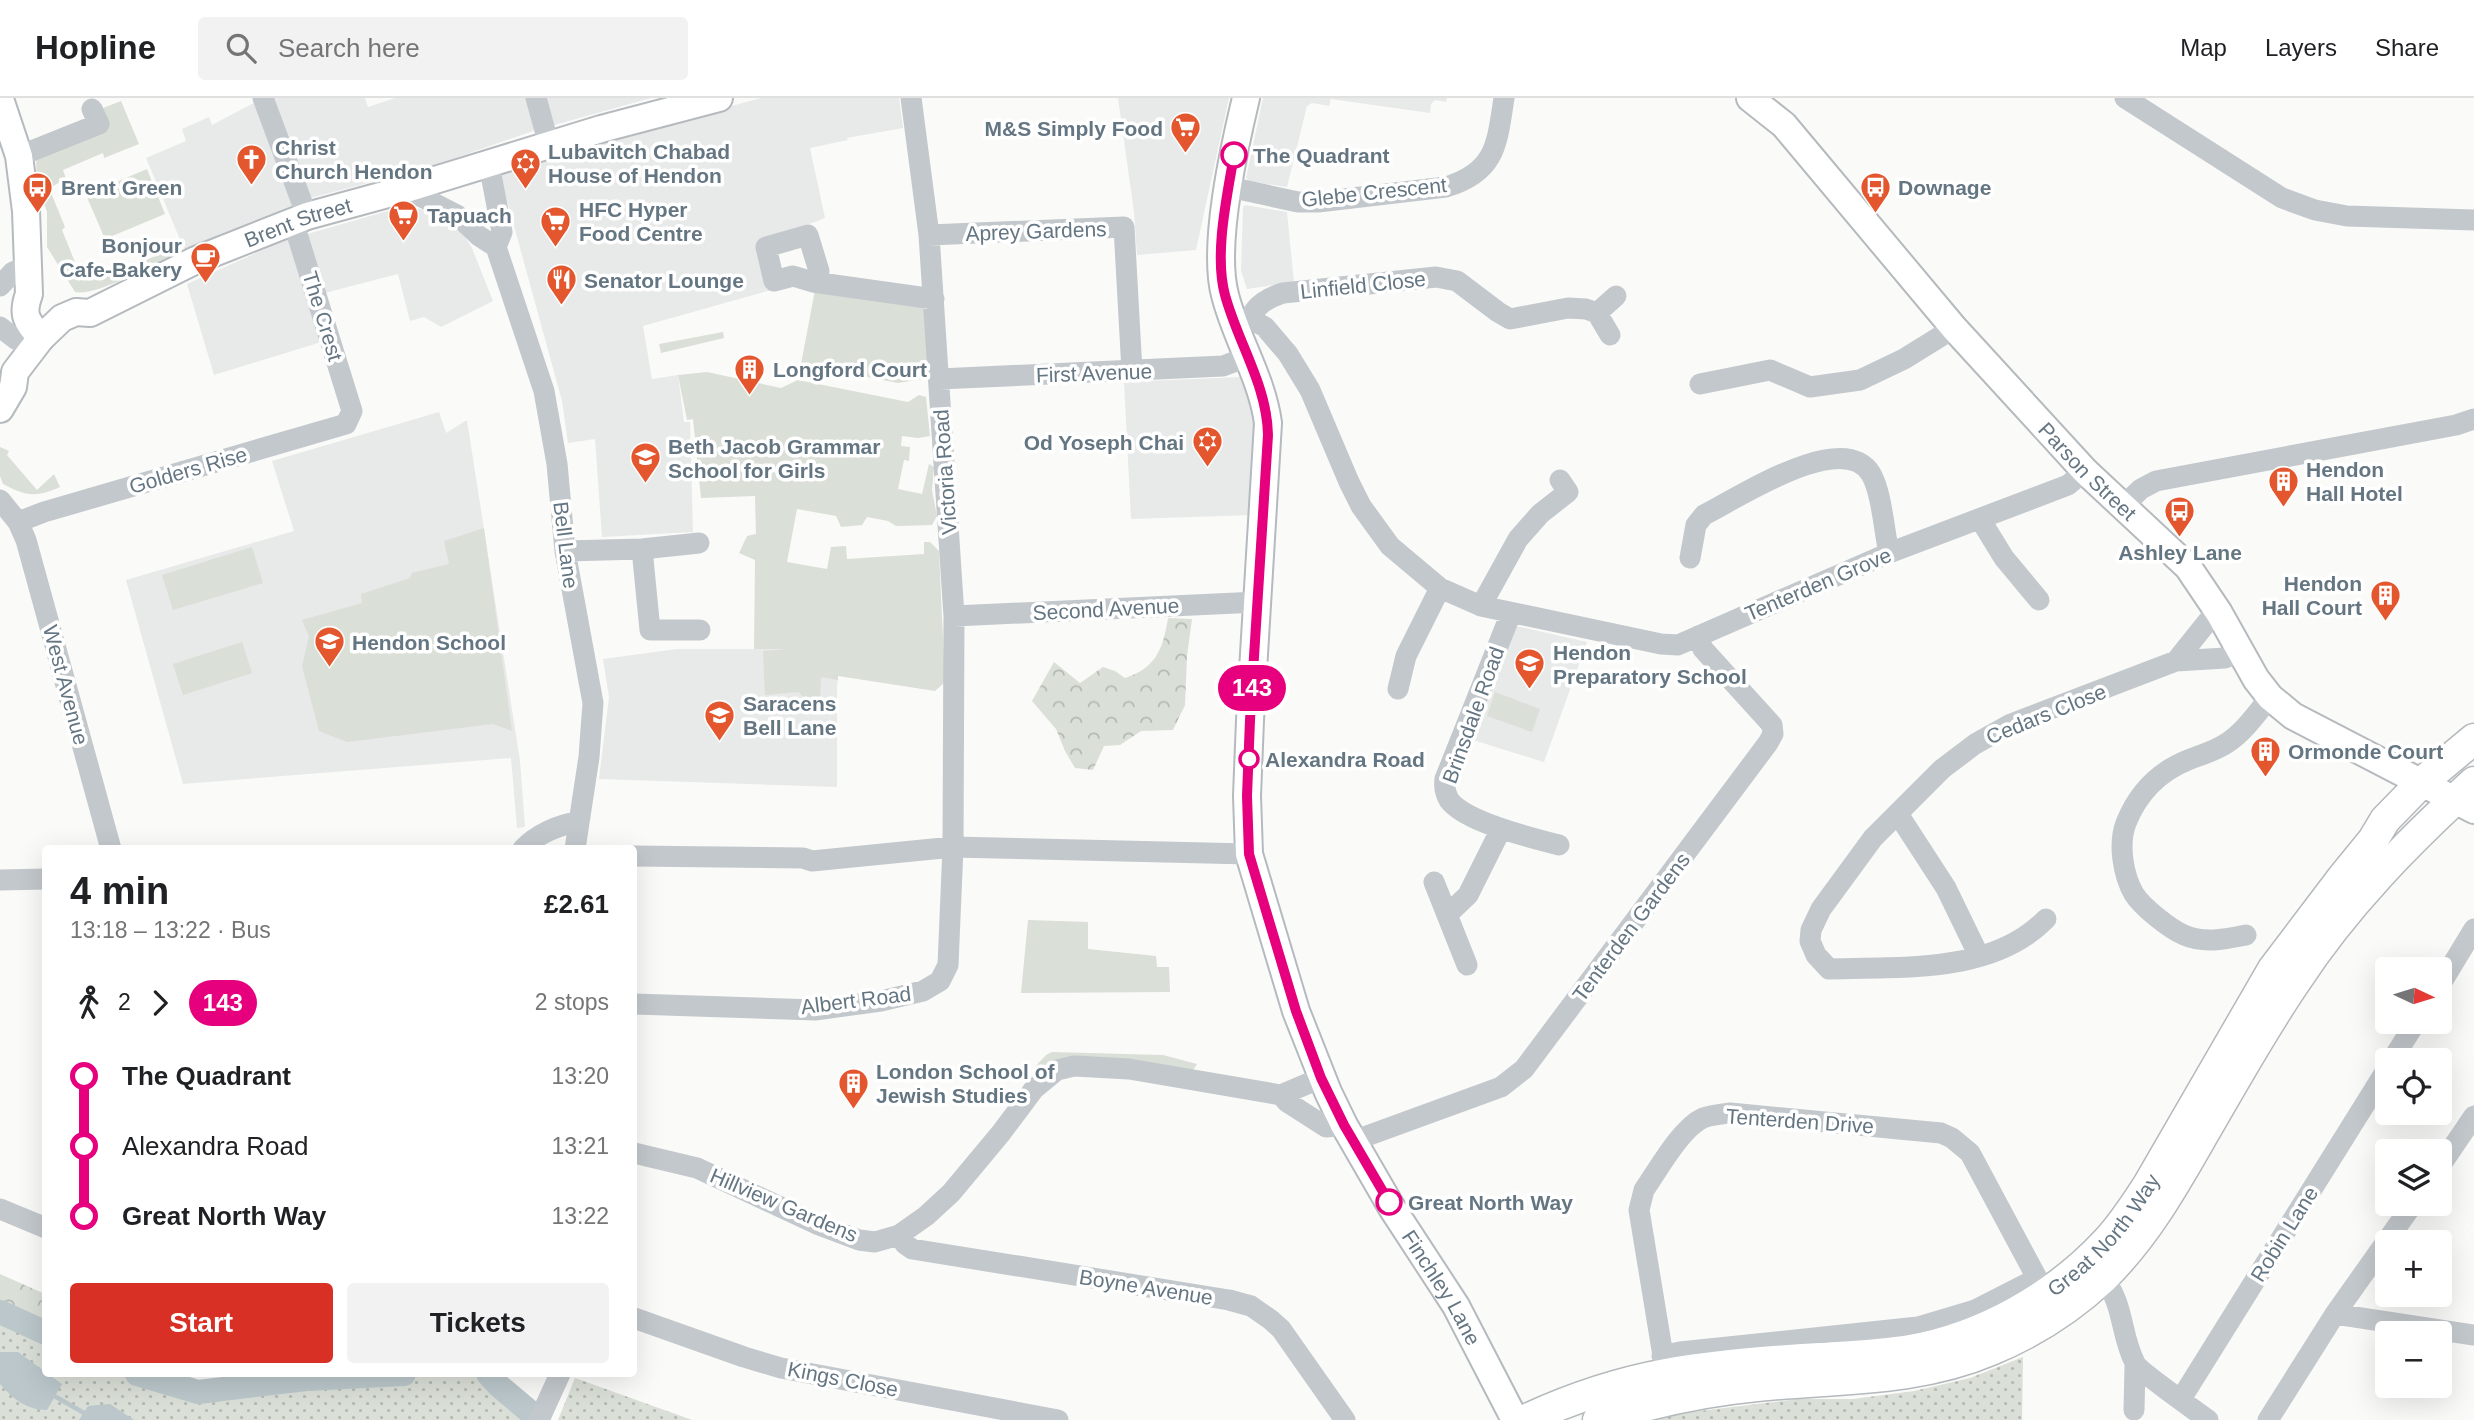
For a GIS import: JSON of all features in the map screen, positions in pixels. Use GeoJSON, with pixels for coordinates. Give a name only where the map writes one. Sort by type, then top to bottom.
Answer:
{"type":"FeatureCollection","features":[{"type":"Feature","properties":{"kind":"highway","name":"Great North Way"},"geometry":{"type":"LineString","coordinates":[[1598,1420],[1663,1402],[1755,1386],[1884,1378],[1929,1370],[1956,1363],[2022,1336],[2074,1302],[2103,1277],[2133,1245],[2161,1207],[2267,1024],[2329,935],[2452,793],[2474,739]]}},
{"type":"Feature","properties":{"kind":"highway"},"geometry":{"type":"LineString","coordinates":[[2452,793],[2474,761]]}},
{"type":"Feature","properties":{"kind":"highway","name":"Great North Way"},"geometry":{"type":"LineString","coordinates":[[1525,1420],[1664,1365],[1772,1361],[1911,1350],[1992,1324],[2021,1309],[2040,1286],[2087,1262],[2126,1219],[2273,969],[2373,840],[2385,820],[2452,793]]}},
{"type":"Feature","properties":{"kind":"main road","name":"Brent Street"},"geometry":{"type":"LineString","coordinates":[[6,398],[15,372],[41,338],[62,317],[76,312],[90,313],[197,260],[300,219],[489,164],[683,103],[719,98]]}},
{"type":"Feature","properties":{"kind":"main road","name":"Finchley Lane"},"geometry":{"type":"LineString","coordinates":[[1246,98],[1228,187],[1222,263],[1224,292],[1241,320],[1247,357],[1263,395],[1268,423],[1247,796],[1249,854],[1296,1011],[1321,1078],[1348,1133],[1392,1208],[1456,1306],[1515,1420]]}},
{"type":"Feature","properties":{"kind":"main road","name":"Parson Street"},"geometry":{"type":"LineString","coordinates":[[1750,98],[1784,125],[1954,328],[2085,471],[2188,568],[2270,697],[2293,716],[2452,793]]}},
{"type":"Feature","properties":{"kind":"main road"},"geometry":{"type":"LineString","coordinates":[[0,99],[19,156],[26,211],[29,294],[25,306],[26,320],[41,338]]}},
{"type":"Feature","properties":{"kind":"street","name":"The Crest"},"geometry":{"type":"LineString","coordinates":[[263,98],[300,219],[352,411]]}},
{"type":"Feature","properties":{"kind":"street"},"geometry":{"type":"LineString","coordinates":[[536,98],[549,145]]}},
{"type":"Feature","properties":{"kind":"street","name":"Victoria Road"},"geometry":{"type":"LineString","coordinates":[[911,98],[929,235],[954,616],[953,847]]}},
{"type":"Feature","properties":{"kind":"street","name":"Glebe Crescent"},"geometry":{"type":"LineString","coordinates":[[1228,187],[1298,202],[1318,202],[1459,183],[1483,168],[1495,148],[1504,98]]}},
{"type":"Feature","properties":{"kind":"street"},"geometry":{"type":"LineString","coordinates":[[2125,98],[2282,198],[2315,211],[2347,215],[2474,220]]}},
{"type":"Feature","properties":{"kind":"street"},"geometry":{"type":"LineString","coordinates":[[19,156],[99,124],[92,109]]}},
{"type":"Feature","properties":{"kind":"street","name":"Bell Lane"},"geometry":{"type":"LineString","coordinates":[[489,164],[502,232],[496,247],[544,391],[557,464],[565,551],[593,703],[589,757],[575,845]]}},
{"type":"Feature","properties":{"kind":"street"},"geometry":{"type":"LineString","coordinates":[[406,189],[457,215],[479,236],[496,247]]}},
{"type":"Feature","properties":{"kind":"street","name":"Aprey Gardens"},"geometry":{"type":"LineString","coordinates":[[929,235],[1124,227],[1132,372]]}},
{"type":"Feature","properties":{"kind":"street"},"geometry":{"type":"LineString","coordinates":[[0,286],[13,272],[28,267]]}},
{"type":"Feature","properties":{"kind":"street","name":"Linfield Close"},"geometry":{"type":"LineString","coordinates":[[1241,320],[1272,297],[1283,293],[1436,277],[1457,281],[1510,319],[1574,307],[1597,313]]}},
{"type":"Feature","properties":{"kind":"street"},"geometry":{"type":"LineString","coordinates":[[813,282],[934,299]]}},
{"type":"Feature","properties":{"kind":"street"},"geometry":{"type":"LineString","coordinates":[[1610,335],[1597,313],[1616,296]]}},
{"type":"Feature","properties":{"kind":"street","name":"Tenterden Grove"},"geometry":{"type":"LineString","coordinates":[[1241,320],[1265,327],[1297,367],[1310,390],[1361,506],[1390,546],[1440,588],[1481,606],[1670,645],[1678,645],[1889,553],[2068,485],[2085,471]]}},
{"type":"Feature","properties":{"kind":"street"},"geometry":{"type":"LineString","coordinates":[[0,327],[18,340],[41,338]]}},
{"type":"Feature","properties":{"kind":"street"},"geometry":{"type":"LineString","coordinates":[[1700,384],[1770,370],[1810,387],[1860,380],[1904,359],[1954,328]]}},
{"type":"Feature","properties":{"kind":"street","name":"First Avenue"},"geometry":{"type":"LineString","coordinates":[[939,379],[1223,366],[1247,357]]}},
{"type":"Feature","properties":{"kind":"street","name":"Golders Rise"},"geometry":{"type":"LineString","coordinates":[[6,508],[44,512],[346,424],[352,411]]}},
{"type":"Feature","properties":{"kind":"street"},"geometry":{"type":"LineString","coordinates":[[2123,506],[2141,489],[2156,481],[2455,425],[2474,419]]}},
{"type":"Feature","properties":{"kind":"street"},"geometry":{"type":"LineString","coordinates":[[1690,558],[1696,525],[1704,515],[1788,470],[1843,457],[1864,465],[1875,483],[1889,553]]}},
{"type":"Feature","properties":{"kind":"street"},"geometry":{"type":"LineString","coordinates":[[1481,606],[1518,539],[1540,514],[1569,491]]}},
{"type":"Feature","properties":{"kind":"street","name":"West Avenue"},"geometry":{"type":"LineString","coordinates":[[6,508],[26,540],[110,845]]}},
{"type":"Feature","properties":{"kind":"street"},"geometry":{"type":"LineString","coordinates":[[1980,519],[2004,558],[2039,600]]}},
{"type":"Feature","properties":{"kind":"street"},"geometry":{"type":"LineString","coordinates":[[565,551],[642,549],[699,542]]}},
{"type":"Feature","properties":{"kind":"street"},"geometry":{"type":"LineString","coordinates":[[642,549],[650,630],[700,630]]}},
{"type":"Feature","properties":{"kind":"street"},"geometry":{"type":"LineString","coordinates":[[1398,689],[1406,656],[1440,588]]}},
{"type":"Feature","properties":{"kind":"street","name":"Second Avenue"},"geometry":{"type":"LineString","coordinates":[[954,616],[1258,602]]}},
{"type":"Feature","properties":{"kind":"street","name":"Brinsdale Road"},"geometry":{"type":"LineString","coordinates":[[1511,613],[1444,787],[1450,801],[1460,809],[1501,829],[1559,845]]}},
{"type":"Feature","properties":{"kind":"street"},"geometry":{"type":"LineString","coordinates":[[2176,661],[2208,621],[2219,613]]}},
{"type":"Feature","properties":{"kind":"street","name":"Tenterden Gardens"},"geometry":{"type":"LineString","coordinates":[[1348,1133],[1501,1087],[1524,1069],[1768,743],[1773,734],[1772,724],[1703,649],[1698,636]]}},
{"type":"Feature","properties":{"kind":"street","name":"Cedars Close"},"geometry":{"type":"LineString","coordinates":[[2046,919],[2034,931],[1994,953],[1952,964],[1829,969],[1816,955],[1810,941],[1811,930],[1821,909],[1872,838],[1942,769],[1975,744],[2011,724],[2176,661],[2225,658],[2240,652]]}},
{"type":"Feature","properties":{"kind":"street"},"geometry":{"type":"LineString","coordinates":[[2246,935],[2218,941],[2184,935],[2156,916],[2135,895],[2122,859],[2125,825],[2141,795],[2154,780],[2183,762],[2220,748],[2230,741],[2270,697]]}},
{"type":"Feature","properties":{"kind":"street"},"geometry":{"type":"LineString","coordinates":[[1898,814],[1946,888],[1979,956]]}},
{"type":"Feature","properties":{"kind":"street"},"geometry":{"type":"LineString","coordinates":[[527,845],[531,840],[566,823],[578,822]]}},
{"type":"Feature","properties":{"kind":"street"},"geometry":{"type":"LineString","coordinates":[[1447,915],[1468,895],[1501,829]]}},
{"type":"Feature","properties":{"kind":"street"},"geometry":{"type":"LineString","coordinates":[[637,856],[803,858],[812,861],[953,847],[1249,854]]}},
{"type":"Feature","properties":{"kind":"street","name":"Albert Road"},"geometry":{"type":"LineString","coordinates":[[637,1004],[815,1010],[881,1001],[932,988],[940,981],[948,965],[953,847]]}},
{"type":"Feature","properties":{"kind":"street"},"geometry":{"type":"LineString","coordinates":[[0,880],[42,879]]}},
{"type":"Feature","properties":{"kind":"street"},"geometry":{"type":"LineString","coordinates":[[1434,882],[1467,965]]}},
{"type":"Feature","properties":{"kind":"street"},"geometry":{"type":"LineString","coordinates":[[2452,965],[2474,929]]}},
{"type":"Feature","properties":{"kind":"street","name":"Hillview Gardens"},"geometry":{"type":"LineString","coordinates":[[637,1154],[697,1168],[810,1221],[859,1240],[875,1242],[899,1236],[926,1216],[951,1193],[1034,1089],[1057,1070],[1074,1066],[1129,1069],[1281,1094],[1287,1102],[1326,1127],[1348,1133]]}},
{"type":"Feature","properties":{"kind":"street"},"geometry":{"type":"LineString","coordinates":[[1281,1094],[1321,1078]]}},
{"type":"Feature","properties":{"kind":"street","name":"Robin Lane"},"geometry":{"type":"LineString","coordinates":[[2181,1399],[2375,1088]]}},
{"type":"Feature","properties":{"kind":"street","name":"Tenterden Drive"},"geometry":{"type":"LineString","coordinates":[[1664,1365],[1639,1210],[1640,1200],[1644,1190],[1684,1134],[1704,1118],[1717,1114],[1730,1113],[1928,1132],[1952,1138],[1970,1153],[2040,1286]]}},
{"type":"Feature","properties":{"kind":"street"},"geometry":{"type":"LineString","coordinates":[[2452,1148],[2474,1116]]}},
{"type":"Feature","properties":{"kind":"street"},"geometry":{"type":"LineString","coordinates":[[0,1209],[42,1226]]}},
{"type":"Feature","properties":{"kind":"street"},"geometry":{"type":"LineString","coordinates":[[2268,1420],[2335,1314],[2404,1216]]}},
{"type":"Feature","properties":{"kind":"street","name":"Boyne Avenue"},"geometry":{"type":"LineString","coordinates":[[899,1236],[912,1248],[1229,1300],[1251,1306],[1263,1312],[1281,1329],[1344,1420]]}},
{"type":"Feature","properties":{"kind":"street"},"geometry":{"type":"LineString","coordinates":[[2103,1277],[2119,1303],[2123,1328],[2135,1366],[2134,1409]]}},
{"type":"Feature","properties":{"kind":"street"},"geometry":{"type":"LineString","coordinates":[[2335,1314],[2474,1335]]}},
{"type":"Feature","properties":{"kind":"street","name":"Kings Close"},"geometry":{"type":"LineString","coordinates":[[637,1319],[782,1368],[1058,1420]]}},
{"type":"Feature","properties":{"kind":"street"},"geometry":{"type":"LineString","coordinates":[[2135,1366],[2208,1420]]}},
{"type":"Feature","properties":{"kind":"street"},"geometry":{"type":"LineString","coordinates":[[539,1420],[559,1377]]}},
{"type":"Feature","properties":{"kind":"shaded area"},"geometry":{"type":"Polygon","coordinates":[[[263,98],[365,98],[368,107],[395,98],[651,98],[533,131],[426,168],[310,198],[184,249],[146,158],[186,141],[182,129],[209,117],[212,125],[263,98]]]}},
{"type":"Feature","properties":{"kind":"shaded area"},"geometry":{"type":"Polygon","coordinates":[[[761,98],[899,98],[903,128],[810,148],[825,218],[759,243],[771,290],[643,326],[652,379],[678,375],[684,422],[690,422],[693,532],[602,537],[595,439],[568,443],[562,401],[500,175],[552,155],[761,98]]]}},
{"type":"Feature","properties":{"kind":"shaded area"},"geometry":{"type":"Polygon","coordinates":[[[1118,98],[1229,98],[1196,250],[1137,255],[1134,212],[1118,98]]]}},
{"type":"Feature","properties":{"kind":"shaded area"},"geometry":{"type":"Polygon","coordinates":[[[1263,98],[1447,98],[1446,102],[1435,100],[1431,104],[1430,113],[1331,99],[1329,106],[1312,103],[1307,106],[1287,187],[1249,181],[1246,178],[1263,98]]]}},
{"type":"Feature","properties":{"kind":"shaded area"},"geometry":{"type":"Polygon","coordinates":[[[1245,205],[1287,212],[1294,282],[1247,289],[1241,271],[1245,205]]]}},
{"type":"Feature","properties":{"kind":"shaded area"},"geometry":{"type":"Polygon","coordinates":[[[398,208],[421,209],[443,218],[462,232],[472,248],[493,301],[441,327],[424,317],[410,321],[398,274],[317,295],[331,339],[214,375],[187,284],[283,241],[398,208]]]}},
{"type":"Feature","properties":{"kind":"shaded area"},"geometry":{"type":"Polygon","coordinates":[[[1240,377],[1251,405],[1254,423],[1253,515],[1131,519],[1124,382],[1240,377]]]}},
{"type":"Feature","properties":{"kind":"shaded area","name":"Hendon School"},"geometry":{"type":"Polygon","coordinates":[[[439,412],[446,433],[467,420],[520,761],[525,827],[517,828],[511,758],[183,784],[126,580],[294,531],[272,461],[439,412]]]}},
{"type":"Feature","properties":{"kind":"shaded area","name":"Hendon Preparatory School"},"geometry":{"type":"Polygon","coordinates":[[[1516,626],[1587,642],[1544,762],[1473,740],[1516,626]]]}},
{"type":"Feature","properties":{"kind":"shaded area","name":"Saracens Bell Lane"},"geometry":{"type":"Polygon","coordinates":[[[677,649],[841,649],[837,687],[837,787],[599,779],[609,697],[603,659],[677,649]]]}},
{"type":"Feature","properties":{"kind":"shaded area"},"geometry":{"type":"Polygon","coordinates":[[[0,1352],[18,1352],[42,1369],[42,1377],[52,1377],[62,1384],[47,1410],[21,1403],[0,1384],[0,1352]]]}},
{"type":"Feature","properties":{"kind":"shaded area"},"geometry":{"type":"Polygon","coordinates":[[[110,1404],[134,1420],[79,1420],[88,1406],[110,1404]]]}},
{"type":"Feature","properties":{"kind":"green space"},"geometry":{"type":"Polygon","coordinates":[[[121,101],[139,144],[104,158],[103,153],[63,170],[66,179],[49,188],[65,227],[62,230],[81,277],[97,270],[101,279],[179,246],[177,254],[126,278],[96,289],[75,292],[47,247],[47,212],[37,183],[36,159],[98,110],[121,101]]]}},
{"type":"Feature","properties":{"kind":"green space"},"geometry":{"type":"Polygon","coordinates":[[[147,169],[165,214],[105,239],[86,195],[147,169]]]}},
{"type":"Feature","properties":{"kind":"green space"},"geometry":{"type":"Polygon","coordinates":[[[815,290],[924,305],[929,378],[898,383],[801,364],[815,290]]]}},
{"type":"Feature","properties":{"kind":"green space"},"geometry":{"type":"Polygon","coordinates":[[[723,332],[724,338],[661,353],[659,344],[723,332]]]}},
{"type":"Feature","properties":{"kind":"green space"},"geometry":{"type":"Polygon","coordinates":[[[707,372],[781,388],[798,380],[908,402],[919,395],[926,397],[930,436],[902,436],[901,446],[910,447],[909,461],[904,460],[898,489],[922,494],[929,464],[934,467],[932,490],[937,516],[932,525],[896,526],[888,521],[867,517],[862,525],[841,527],[836,516],[797,509],[787,562],[827,569],[831,547],[846,546],[847,559],[924,554],[924,542],[930,542],[939,551],[945,682],[935,691],[838,676],[838,680],[821,677],[820,699],[803,697],[799,692],[765,695],[763,651],[790,649],[754,649],[755,560],[739,553],[747,536],[756,534],[755,496],[701,498],[693,419],[687,420],[678,375],[707,372]]]}},
{"type":"Feature","properties":{"kind":"green space"},"geometry":{"type":"Polygon","coordinates":[[[0,447],[9,451],[7,455],[37,490],[54,474],[60,487],[31,494],[3,484],[0,476],[0,447]]]}},
{"type":"Feature","properties":{"kind":"green space"},"geometry":{"type":"Polygon","coordinates":[[[484,528],[512,731],[493,724],[347,742],[319,731],[302,666],[309,636],[302,620],[362,603],[361,594],[410,578],[412,573],[449,564],[444,541],[484,528]]]}},
{"type":"Feature","properties":{"kind":"green space"},"geometry":{"type":"Polygon","coordinates":[[[252,547],[263,583],[173,610],[162,575],[252,547]]]}},
{"type":"Feature","properties":{"kind":"green space"},"geometry":{"type":"Polygon","coordinates":[[[1168,618],[1192,619],[1185,705],[1173,730],[1141,731],[1120,745],[1104,746],[1093,770],[1075,768],[1056,729],[1032,701],[1054,662],[1080,683],[1103,667],[1125,678],[1136,674],[1156,656],[1164,639],[1168,618]]]}},
{"type":"Feature","properties":{"kind":"green space"},"geometry":{"type":"Polygon","coordinates":[[[242,642],[252,673],[183,695],[173,664],[242,642]]]}},
{"type":"Feature","properties":{"kind":"green space"},"geometry":{"type":"Polygon","coordinates":[[[1495,692],[1540,709],[1532,732],[1487,716],[1495,692]]]}},
{"type":"Feature","properties":{"kind":"green space"},"geometry":{"type":"Polygon","coordinates":[[[1028,920],[1088,922],[1088,949],[1156,956],[1157,967],[1169,967],[1170,992],[1021,993],[1028,920]]]}},
{"type":"Feature","properties":{"kind":"green space"},"geometry":{"type":"Polygon","coordinates":[[[1052,1052],[1163,1055],[1197,1064],[1192,1072],[1040,1071],[1034,1068],[1052,1052]]]}},
{"type":"Feature","properties":{"kind":"green space"},"geometry":{"type":"Polygon","coordinates":[[[0,1274],[42,1293],[42,1370],[0,1352],[0,1274]]]}},
{"type":"Feature","properties":{"kind":"green space"},"geometry":{"type":"Polygon","coordinates":[[[0,1306],[42,1324],[42,1377],[163,1377],[175,1382],[283,1380],[299,1377],[507,1377],[508,1385],[533,1399],[522,1420],[0,1420],[0,1306]]]}},
{"type":"Feature","properties":{"kind":"green space"},"geometry":{"type":"Polygon","coordinates":[[[2023,1357],[2022,1420],[1653,1420],[1674,1414],[1798,1399],[1853,1399],[1914,1391],[1970,1378],[2023,1357]]]}},
{"type":"Feature","properties":{"kind":"green space"},"geometry":{"type":"Polygon","coordinates":[[[575,1378],[692,1420],[558,1420],[575,1378]]]}},
{"type":"Feature","properties":{"kind":"waterway"},"geometry":{"type":"LineString","coordinates":[[0,1312],[42,1331]]}},
{"type":"Feature","properties":{"kind":"waterway"},"geometry":{"type":"LineString","coordinates":[[147,1377],[198,1392],[345,1377]]}},
{"type":"Feature","properties":{"kind":"waterway"},"geometry":{"type":"LineString","coordinates":[[491,1377],[530,1412]]}},
{"type":"Feature","properties":{"kind":"waterway"},"geometry":{"type":"LineString","coordinates":[[51,1394],[84,1413]]}},
{"type":"Feature","properties":{"kind":"bus line","name":"143"},"geometry":{"type":"LineString","coordinates":[[1234,155],[1224,224],[1224,292],[1263,395],[1268,423],[1250,720],[1247,796],[1249,854],[1296,1011],[1321,1078],[1344,1125],[1389,1202]]}},
{"type":"Feature","properties":{"kind":"place","name":"M&S Simply Food"},"geometry":{"type":"Point","coordinates":[1186,155]}},
{"type":"Feature","properties":{"kind":"place","name":"The Quadrant"},"geometry":{"type":"Point","coordinates":[1234,155]}},
{"type":"Feature","properties":{"kind":"place","name":"Christ Church Hendon"},"geometry":{"type":"Point","coordinates":[252,186]}},
{"type":"Feature","properties":{"kind":"place","name":"Lubavitch Chabad House of Hendon"},"geometry":{"type":"Point","coordinates":[525,190]}},
{"type":"Feature","properties":{"kind":"place","name":"Brent Green"},"geometry":{"type":"Point","coordinates":[38,214]}},
{"type":"Feature","properties":{"kind":"place","name":"Downage"},"geometry":{"type":"Point","coordinates":[1875,214]}},
{"type":"Feature","properties":{"kind":"place","name":"Tapuach"},"geometry":{"type":"Point","coordinates":[404,242]}},
{"type":"Feature","properties":{"kind":"place","name":"HFC Hyper Food Centre"},"geometry":{"type":"Point","coordinates":[556,248]}},
{"type":"Feature","properties":{"kind":"place","name":"Bonjour Cafe-Bakery"},"geometry":{"type":"Point","coordinates":[205,284]}},
{"type":"Feature","properties":{"kind":"place","name":"Senator Lounge"},"geometry":{"type":"Point","coordinates":[561,307]}},
{"type":"Feature","properties":{"kind":"place","name":"Longford Court"},"geometry":{"type":"Point","coordinates":[750,396]}},
{"type":"Feature","properties":{"kind":"place","name":"Od Yoseph Chai"},"geometry":{"type":"Point","coordinates":[1207,469]}},
{"type":"Feature","properties":{"kind":"place","name":"Beth Jacob Grammar School for Girls"},"geometry":{"type":"Point","coordinates":[645,485]}},
{"type":"Feature","properties":{"kind":"place","name":"Hendon Hall Hotel"},"geometry":{"type":"Point","coordinates":[2283,508]}},
{"type":"Feature","properties":{"kind":"place","name":"Ashley Lane"},"geometry":{"type":"Point","coordinates":[2180,539]}},
{"type":"Feature","properties":{"kind":"place","name":"Hendon Hall Court"},"geometry":{"type":"Point","coordinates":[2385,622]}},
{"type":"Feature","properties":{"kind":"place","name":"Hendon School"},"geometry":{"type":"Point","coordinates":[329,669]}},
{"type":"Feature","properties":{"kind":"place","name":"Hendon Preparatory School"},"geometry":{"type":"Point","coordinates":[1530,691]}},
{"type":"Feature","properties":{"kind":"place","name":"Saracens Bell Lane"},"geometry":{"type":"Point","coordinates":[720,742]}},
{"type":"Feature","properties":{"kind":"place","name":"Alexandra Road"},"geometry":{"type":"Point","coordinates":[1249,759]}},
{"type":"Feature","properties":{"kind":"place","name":"Ormonde Court"},"geometry":{"type":"Point","coordinates":[2265,778]}},
{"type":"Feature","properties":{"kind":"place","name":"London School of Jewish Studies"},"geometry":{"type":"Point","coordinates":[853,1110]}},
{"type":"Feature","properties":{"kind":"place","name":"Great North Way"},"geometry":{"type":"Point","coordinates":[1389,1202]}}]}
